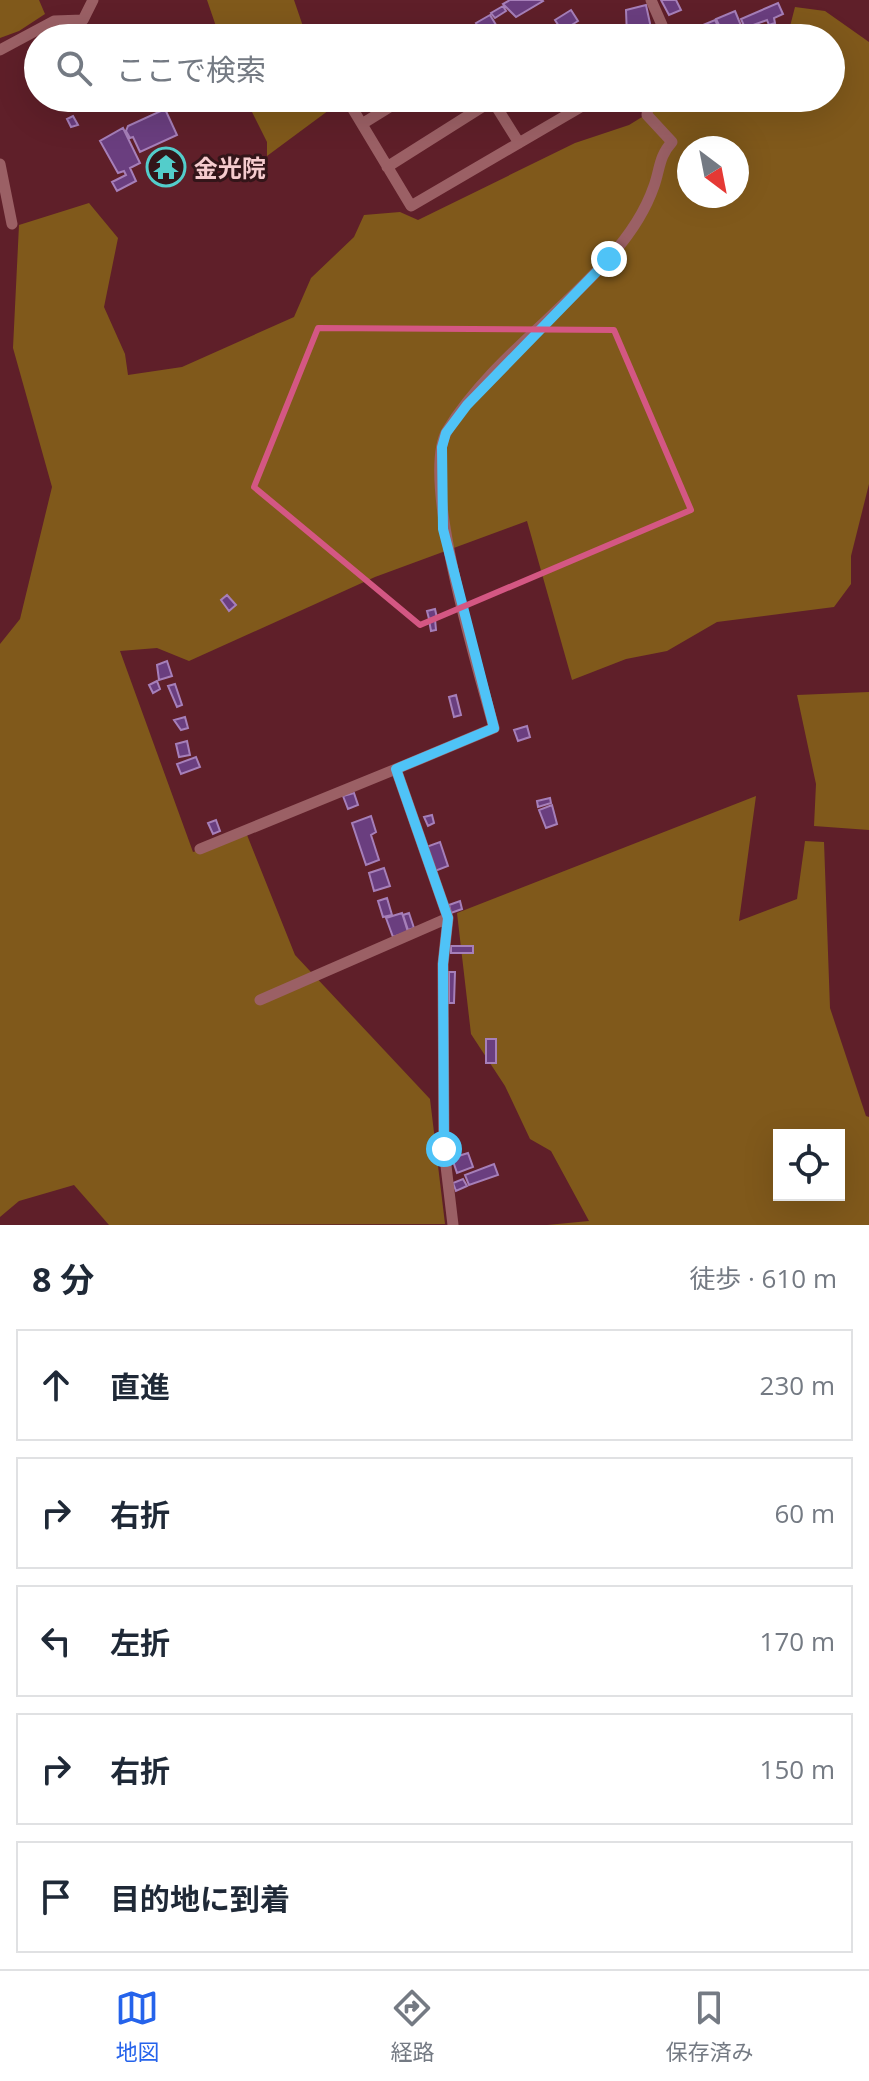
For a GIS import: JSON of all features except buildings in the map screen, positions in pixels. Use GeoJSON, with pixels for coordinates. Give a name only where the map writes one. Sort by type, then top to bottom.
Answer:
{"type":"FeatureCollection","features":[{"type":"Feature","properties":{"kind":"street"},"geometry":{"type":"LineString","coordinates":[[48,24],[83,20],[93,0]]}},
{"type":"Feature","properties":{"kind":"street"},"geometry":{"type":"LineString","coordinates":[[651,0],[662,24]]}},
{"type":"Feature","properties":{"kind":"street"},"geometry":{"type":"LineString","coordinates":[[0,50],[24,37]]}},
{"type":"Feature","properties":{"kind":"street"},"geometry":{"type":"LineString","coordinates":[[355,112],[411,206],[572,112]]}},
{"type":"Feature","properties":{"kind":"street"},"geometry":{"type":"LineString","coordinates":[[362,124],[381,112]]}},
{"type":"Feature","properties":{"kind":"street"},"geometry":{"type":"LineString","coordinates":[[387,167],[472,112]]}},
{"type":"Feature","properties":{"kind":"street"},"geometry":{"type":"LineString","coordinates":[[500,112],[519,143]]}},
{"type":"Feature","properties":{"kind":"street"},"geometry":{"type":"LineString","coordinates":[[200,849],[494,728],[443,529],[442,447],[446,433],[467,405],[609,259],[647,202],[663,152],[672,142],[647,112]]}},
{"type":"Feature","properties":{"kind":"street"},"geometry":{"type":"LineString","coordinates":[[0,164],[12,224]]}},
{"type":"Feature","properties":{"kind":"street"},"geometry":{"type":"LineString","coordinates":[[396,769],[448,918],[443,964],[444,1149],[453,1225]]}},
{"type":"Feature","properties":{"kind":"street"},"geometry":{"type":"LineString","coordinates":[[260,1000],[448,918]]}},
{"type":"Feature","properties":{"kind":"highlighted area"},"geometry":{"type":"Polygon","coordinates":[[[318,328],[614,330],[691,510],[420,625],[254,487],[318,328]]]}},
{"type":"Feature","properties":{"kind":"shaded area"},"geometry":{"type":"Polygon","coordinates":[[[0,0],[39,0],[45,14],[30,24],[24,24],[19,31],[0,38],[0,0]]]}},
{"type":"Feature","properties":{"kind":"shaded area"},"geometry":{"type":"Polygon","coordinates":[[[207,0],[294,0],[302,24],[215,24],[207,0]]]}},
{"type":"Feature","properties":{"kind":"shaded area"},"geometry":{"type":"Polygon","coordinates":[[[795,7],[825,11],[843,24],[791,24],[795,7]]]}},
{"type":"Feature","properties":{"kind":"shaded area"},"geometry":{"type":"Polygon","coordinates":[[[845,25],[869,42],[869,484],[851,556],[851,584],[834,607],[717,622],[667,651],[626,659],[572,680],[527,521],[375,577],[189,661],[157,648],[120,651],[193,852],[247,835],[295,955],[430,1099],[445,1224],[109,1225],[74,1185],[19,1201],[0,1217],[0,644],[20,619],[52,487],[13,348],[19,225],[89,203],[118,238],[104,307],[125,354],[128,375],[182,367],[294,317],[311,278],[354,237],[364,215],[400,212],[418,220],[575,143],[629,125],[650,112],[845,112],[845,25]]]}},
{"type":"Feature","properties":{"kind":"shaded area"},"geometry":{"type":"Polygon","coordinates":[[[252,112],[326,112],[267,156],[267,142],[252,112]]]}},
{"type":"Feature","properties":{"kind":"shaded area"},"geometry":{"type":"Polygon","coordinates":[[[869,692],[869,830],[814,826],[816,784],[797,695],[869,692]]]}},
{"type":"Feature","properties":{"kind":"shaded area"},"geometry":{"type":"Polygon","coordinates":[[[756,796],[739,921],[797,899],[805,841],[824,842],[830,1008],[866,1116],[869,1117],[869,1225],[547,1225],[589,1221],[551,1151],[530,1139],[505,1086],[471,1034],[457,913],[756,796]]]}},
{"type":"Feature","properties":{"kind":"place","name":"金光院"},"geometry":{"type":"Point","coordinates":[166,167]}},
{"type":"Feature","properties":{"kind":"route"},"geometry":{"type":"LineString","coordinates":[[444,1149],[443,964],[448,918],[396,769],[494,728],[443,529],[442,447],[446,433],[467,405],[519,348],[609,259]]}}]}
